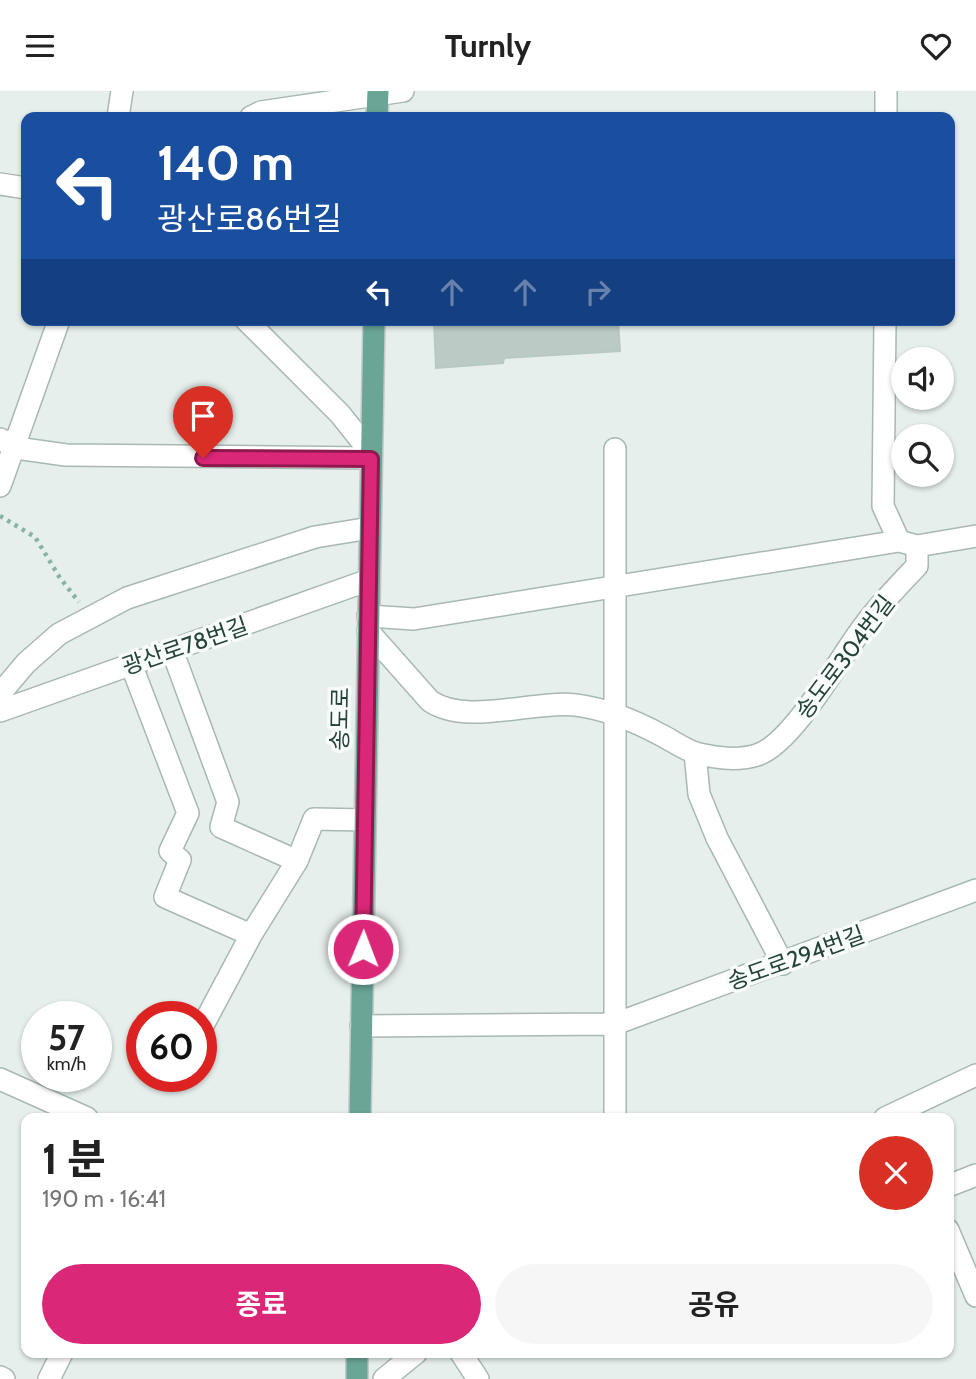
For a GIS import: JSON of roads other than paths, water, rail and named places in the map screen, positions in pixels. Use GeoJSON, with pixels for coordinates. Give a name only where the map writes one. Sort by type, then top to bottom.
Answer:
{"type":"FeatureCollection","features":[{"type":"Feature","properties":{"kind":"main road"},"geometry":{"type":"LineString","coordinates":[[377,112],[378,92]]}},
{"type":"Feature","properties":{"kind":"main road","name":"송도로"},"geometry":{"type":"LineString","coordinates":[[360,1113],[374,326]]}},
{"type":"Feature","properties":{"kind":"main road"},"geometry":{"type":"LineString","coordinates":[[357,1358],[357,1379]]}},
{"type":"Feature","properties":{"kind":"street"},"geometry":{"type":"LineString","coordinates":[[119,112],[122,91]]}},
{"type":"Feature","properties":{"kind":"street"},"geometry":{"type":"LineString","coordinates":[[261,112],[378,92],[403,91]]}},
{"type":"Feature","properties":{"kind":"street"},"geometry":{"type":"LineString","coordinates":[[886,91],[886,112]]}},
{"type":"Feature","properties":{"kind":"street"},"geometry":{"type":"LineString","coordinates":[[0,184],[21,187]]}},
{"type":"Feature","properties":{"kind":"street"},"geometry":{"type":"LineString","coordinates":[[0,486],[8,443],[57,326]]}},
{"type":"Feature","properties":{"kind":"street"},"geometry":{"type":"LineString","coordinates":[[252,326],[340,414],[371,456]]}},
{"type":"Feature","properties":{"kind":"street"},"geometry":{"type":"LineString","coordinates":[[885,326],[883,506],[908,544]]}},
{"type":"Feature","properties":{"kind":"street"},"geometry":{"type":"LineString","coordinates":[[8,443],[66,455],[371,456]]}},
{"type":"Feature","properties":{"kind":"street"},"geometry":{"type":"LineString","coordinates":[[615,449],[615,1113]]}},
{"type":"Feature","properties":{"kind":"street"},"geometry":{"type":"LineString","coordinates":[[0,698],[4,689],[44,646],[90,616],[127,598],[315,537],[370,528]]}},
{"type":"Feature","properties":{"kind":"street"},"geometry":{"type":"LineString","coordinates":[[368,624],[976,536]]}},
{"type":"Feature","properties":{"kind":"street","name":"송도로304번길"},"geometry":{"type":"LineString","coordinates":[[368,624],[430,701],[442,709],[492,711],[547,703],[595,708],[695,753],[732,759],[758,755],[786,736],[863,627],[917,566],[908,544]]}},
{"type":"Feature","properties":{"kind":"street","name":"광산로78번길"},"geometry":{"type":"LineString","coordinates":[[0,711],[369,580]]}},
{"type":"Feature","properties":{"kind":"street"},"geometry":{"type":"LineString","coordinates":[[172,650],[228,802],[221,827],[297,861]]}},
{"type":"Feature","properties":{"kind":"street"},"geometry":{"type":"LineString","coordinates":[[131,664],[188,813],[170,851],[180,860],[165,898],[251,935]]}},
{"type":"Feature","properties":{"kind":"street"},"geometry":{"type":"LineString","coordinates":[[695,753],[699,794],[717,838],[783,964]]}},
{"type":"Feature","properties":{"kind":"street"},"geometry":{"type":"LineString","coordinates":[[216,1001],[251,935],[297,861],[314,819],[365,820]]}},
{"type":"Feature","properties":{"kind":"street","name":"송도로294번길"},"geometry":{"type":"LineString","coordinates":[[361,1026],[615,1024],[783,964],[976,890]]}},
{"type":"Feature","properties":{"kind":"street"},"geometry":{"type":"LineString","coordinates":[[900,1113],[976,1075]]}},
{"type":"Feature","properties":{"kind":"street"},"geometry":{"type":"LineString","coordinates":[[0,1079],[76,1113]]}},
{"type":"Feature","properties":{"kind":"street"},"geometry":{"type":"LineString","coordinates":[[954,1184],[976,1175]]}},
{"type":"Feature","properties":{"kind":"street"},"geometry":{"type":"LineString","coordinates":[[954,1244],[976,1296]]}},
{"type":"Feature","properties":{"kind":"street"},"geometry":{"type":"LineString","coordinates":[[49,1379],[60,1358]]}},
{"type":"Feature","properties":{"kind":"street"},"geometry":{"type":"LineString","coordinates":[[384,1379],[410,1358]]}},
{"type":"Feature","properties":{"kind":"street"},"geometry":{"type":"LineString","coordinates":[[464,1358],[478,1379]]}}]}
